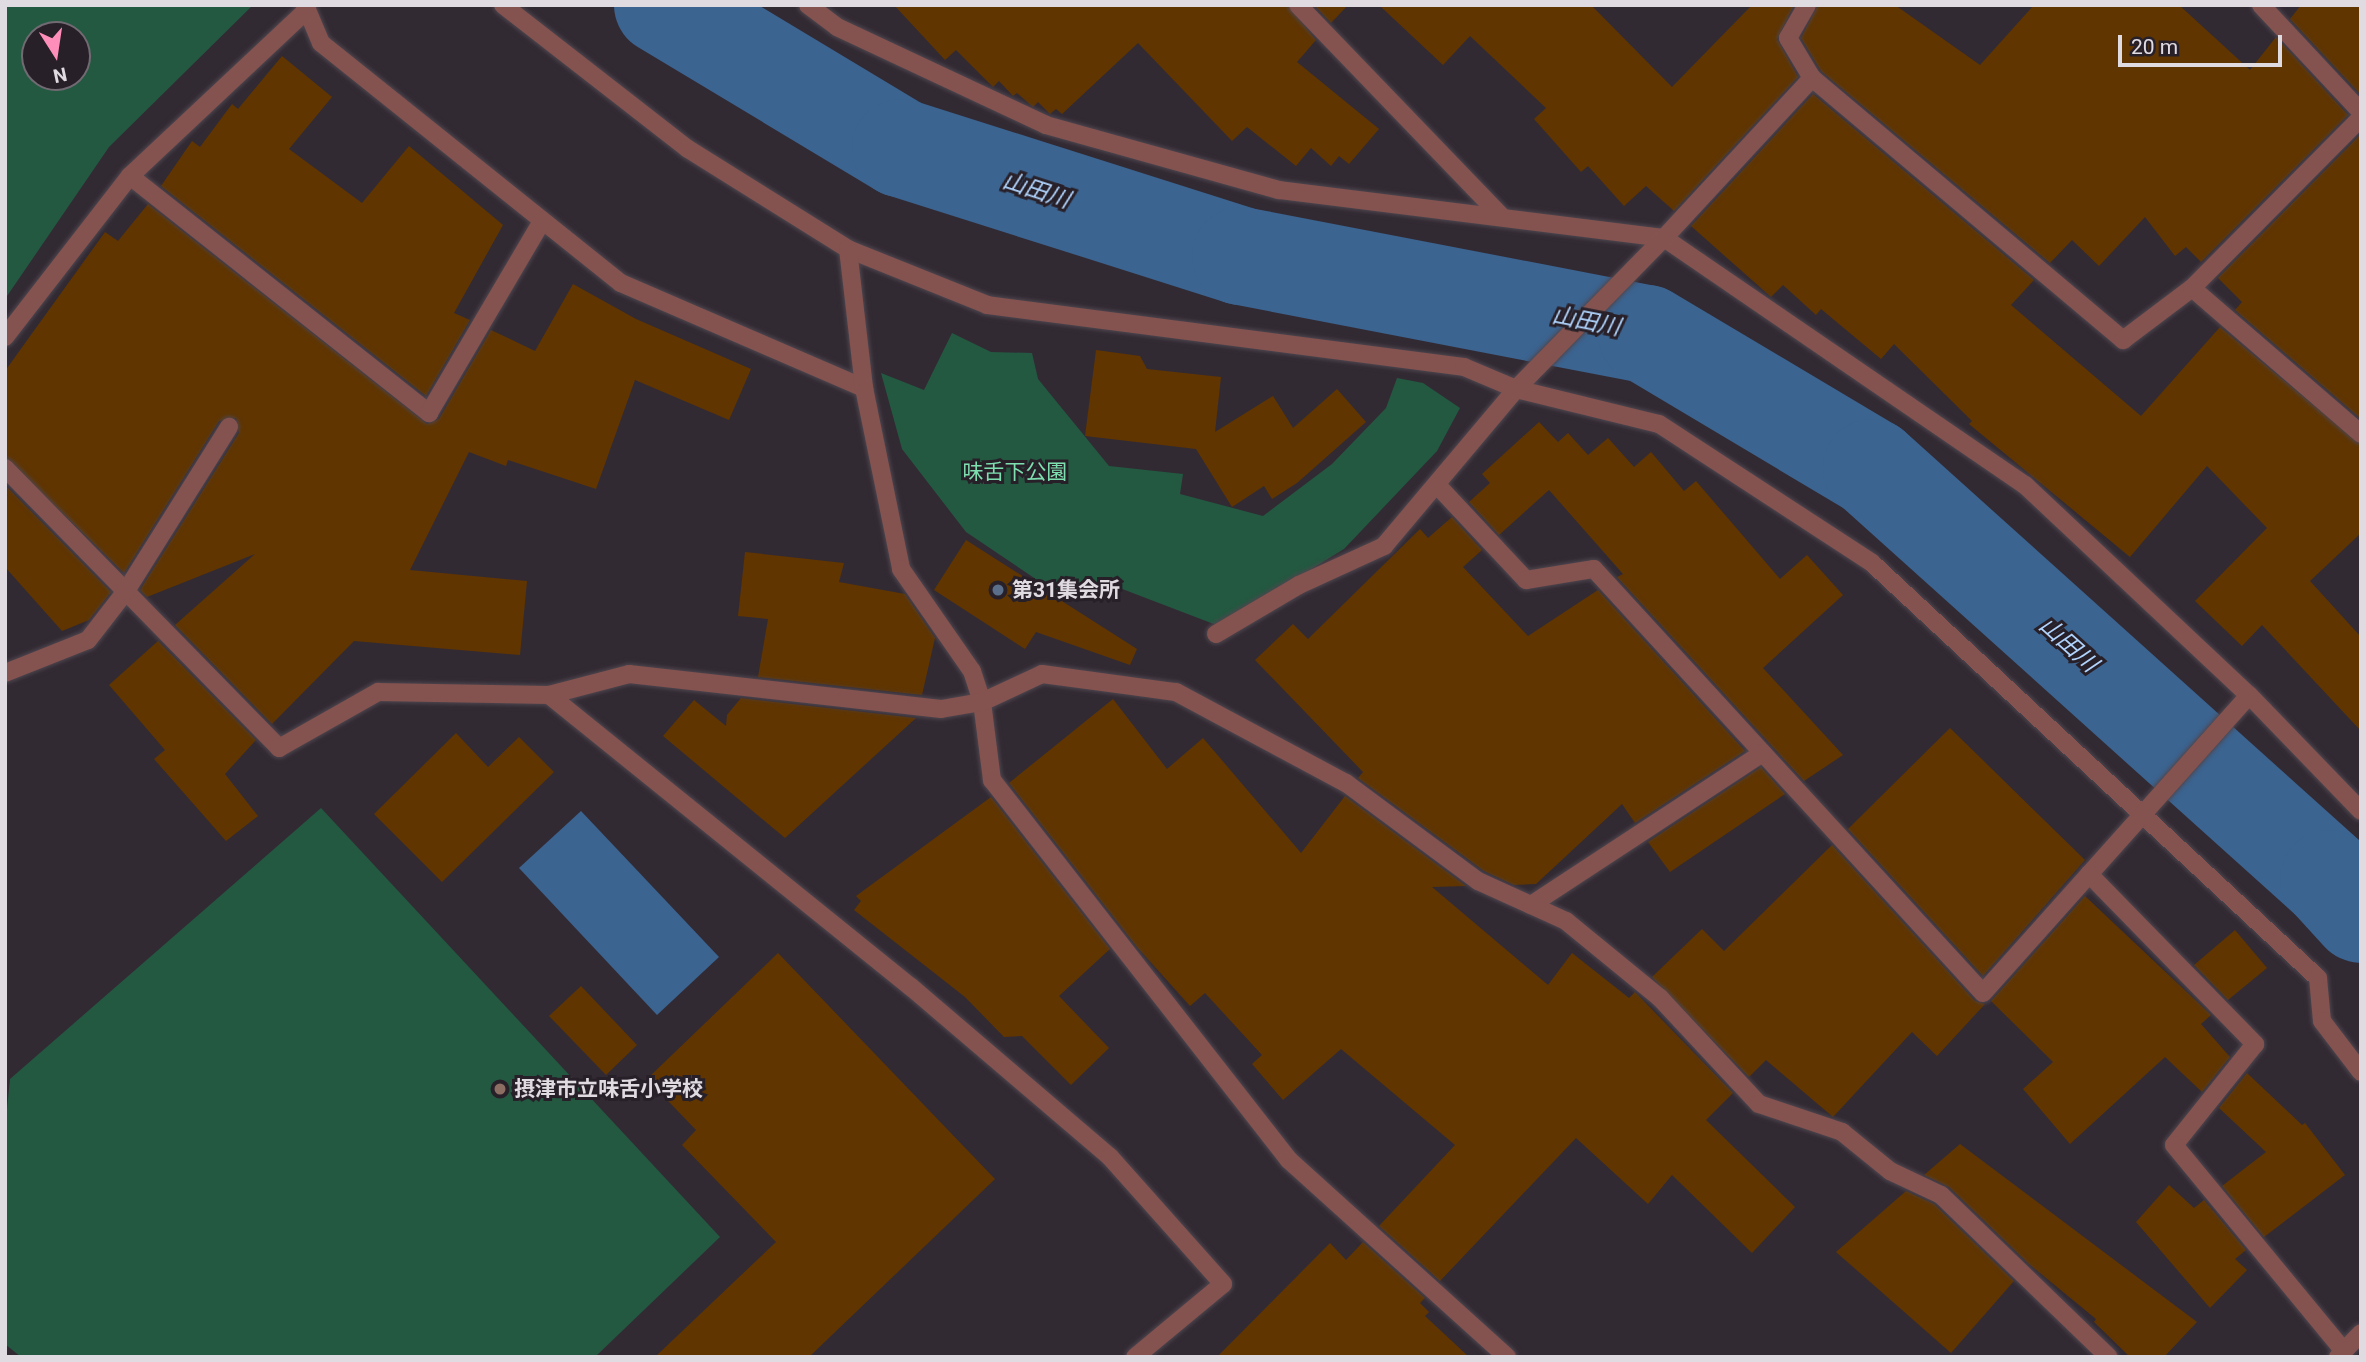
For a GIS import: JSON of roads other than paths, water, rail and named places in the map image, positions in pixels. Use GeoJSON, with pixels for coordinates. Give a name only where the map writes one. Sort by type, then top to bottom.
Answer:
{"type":"FeatureCollection","features":[{"type":"Feature","properties":{"kind":"street"},"geometry":{"type":"LineString","coordinates":[[503,5],[688,149],[848,249],[987,305],[1464,367],[1516,388],[1659,424],[1872,563],[2141,817],[2318,978],[2322,1021],[2361,1072]]}},
{"type":"Feature","properties":{"kind":"street"},"geometry":{"type":"LineString","coordinates":[[808,5],[837,27],[1046,125],[1279,190],[1664,238],[2025,485],[2249,695],[2361,811]]}},
{"type":"Feature","properties":{"kind":"street"},"geometry":{"type":"LineString","coordinates":[[1298,5],[1502,218]]}},
{"type":"Feature","properties":{"kind":"street"},"geometry":{"type":"LineString","coordinates":[[1807,5],[1788,38],[1812,78],[2123,340],[2192,288],[2361,118]]}},
{"type":"Feature","properties":{"kind":"street"},"geometry":{"type":"LineString","coordinates":[[2261,5],[2361,112]]}},
{"type":"Feature","properties":{"kind":"street"},"geometry":{"type":"LineString","coordinates":[[5,337],[130,176],[306,8],[321,43],[621,283],[864,388]]}},
{"type":"Feature","properties":{"kind":"street"},"geometry":{"type":"LineString","coordinates":[[1216,634],[1299,585],[1384,546],[1438,486],[1516,388],[1664,238],[1812,78]]}},
{"type":"Feature","properties":{"kind":"street"},"geometry":{"type":"LineString","coordinates":[[130,176],[429,413],[542,220]]}},
{"type":"Feature","properties":{"kind":"street"},"geometry":{"type":"LineString","coordinates":[[848,249],[864,388],[901,569],[972,671],[982,702],[992,780],[1289,1160],[1507,1357]]}},
{"type":"Feature","properties":{"kind":"street"},"geometry":{"type":"LineString","coordinates":[[2192,288],[2361,434]]}},
{"type":"Feature","properties":{"kind":"street"},"geometry":{"type":"LineString","coordinates":[[5,673],[88,640],[125,591],[229,427]]}},
{"type":"Feature","properties":{"kind":"street"},"geometry":{"type":"LineString","coordinates":[[5,468],[279,748],[378,692],[549,695],[629,674],[942,709],[982,702],[1042,674],[1176,692],[1346,783],[1478,881],[1566,921],[1660,998],[1759,1104],[1842,1132],[1890,1171],[1941,1195],[2109,1357]]}},
{"type":"Feature","properties":{"kind":"street"},"geometry":{"type":"LineString","coordinates":[[1438,486],[1526,580],[1594,569],[1983,993],[2249,695]]}},
{"type":"Feature","properties":{"kind":"street"},"geometry":{"type":"LineString","coordinates":[[549,695],[911,987],[1110,1157],[1223,1284],[1135,1357]]}},
{"type":"Feature","properties":{"kind":"street"},"geometry":{"type":"LineString","coordinates":[[1531,905],[1762,753]]}},
{"type":"Feature","properties":{"kind":"street"},"geometry":{"type":"LineString","coordinates":[[2089,874],[2255,1044],[2174,1145],[2341,1354],[2361,1333]]}},
{"type":"Feature","properties":{"kind":"water"},"geometry":{"type":"Polygon","coordinates":[[[581,811],[719,957],[657,1015],[519,868],[581,811]]]}},
{"type":"Feature","properties":{"kind":"waterway","name":"山田川"},"geometry":{"type":"LineString","coordinates":[[663,5],[901,148],[1241,256],[1647,334],[1872,468],[2329,879],[2361,914]]}},
{"type":"Feature","properties":{"kind":"place","name":"第31集会所"},"geometry":{"type":"Point","coordinates":[998,590]}},
{"type":"Feature","properties":{"kind":"place","name":"摂津市立味舌小学校"},"geometry":{"type":"Point","coordinates":[500,1089]}},
{"type":"Feature","properties":{"kind":"park label","name":"味舌下公園"},"geometry":{"type":"Point","coordinates":[1015,472]}}]}
